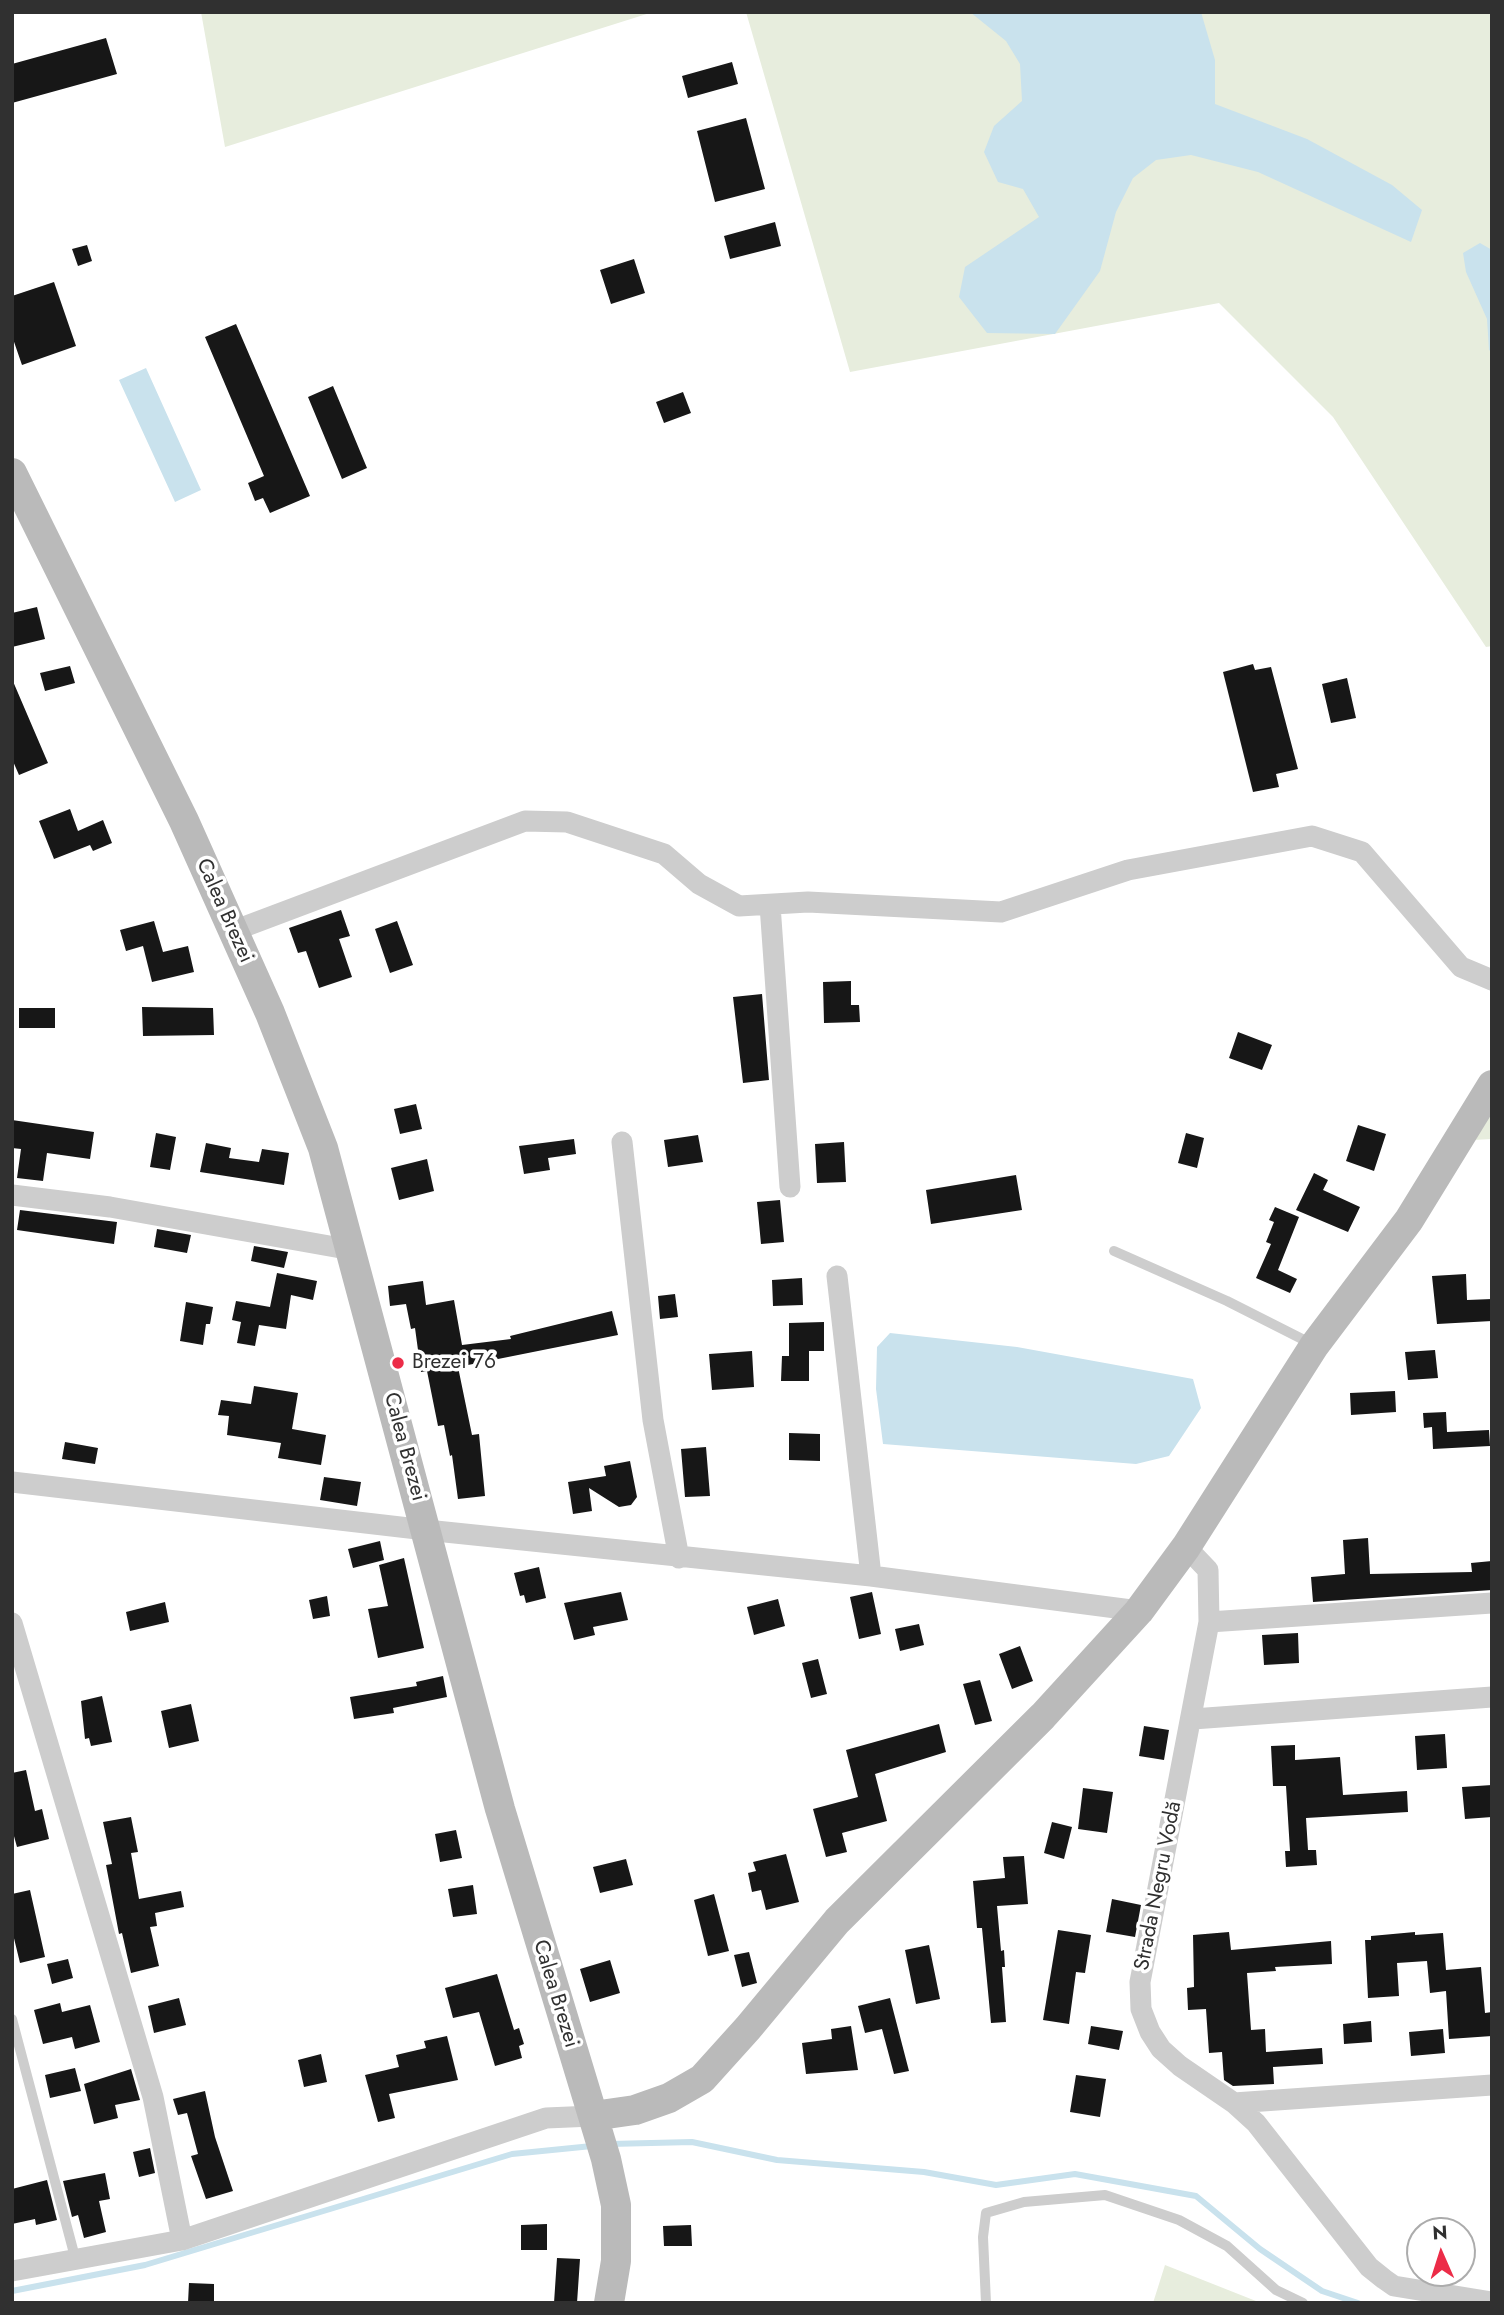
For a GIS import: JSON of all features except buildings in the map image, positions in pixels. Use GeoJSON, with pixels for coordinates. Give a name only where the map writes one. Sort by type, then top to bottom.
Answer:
{"type":"FeatureCollection","features":[{"type":"Feature","properties":{"kind":"street","name":"Calea Brezei"},"geometry":{"type":"LineString","coordinates":[[12,473],[184,821],[304,1096],[323,1148],[500,1809],[606,2159],[616,2205],[616,2261],[609,2303]]}},
{"type":"Feature","properties":{"kind":"street"},"geometry":{"type":"LineString","coordinates":[[233,931],[525,821],[566,822],[664,854],[699,884],[739,906],[808,902],[1001,912],[1128,870],[1312,836],[1362,852],[1461,967],[1492,980]]}},
{"type":"Feature","properties":{"kind":"street"},"geometry":{"type":"LineString","coordinates":[[770,905],[790,1187]]}},
{"type":"Feature","properties":{"kind":"street"},"geometry":{"type":"LineString","coordinates":[[12,2271],[182,2240],[547,2118],[593,2116],[635,2110],[670,2098],[702,2079],[837,1921],[1043,1716],[1139,1611],[1186,1547],[1314,1346],[1409,1220],[1492,1085]]}},
{"type":"Feature","properties":{"kind":"street"},"geometry":{"type":"LineString","coordinates":[[622,1142],[653,1420],[679,1558]]}},
{"type":"Feature","properties":{"kind":"street"},"geometry":{"type":"LineString","coordinates":[[12,1195],[110,1207],[352,1250]]}},
{"type":"Feature","properties":{"kind":"street"},"geometry":{"type":"LineString","coordinates":[[837,1276],[871,1576]]}},
{"type":"Feature","properties":{"kind":"street"},"geometry":{"type":"LineString","coordinates":[[12,1482],[679,1558],[871,1576],[1139,1611]]}},
{"type":"Feature","properties":{"kind":"street","name":"Strada Negru Vodă"},"geometry":{"type":"LineString","coordinates":[[1186,1547],[1208,1570],[1209,1622],[1193,1719],[1145,1947],[1140,1982],[1141,2009],[1161,2049],[1180,2066],[1234,2103],[1256,2123],[1369,2267],[1394,2286],[1492,2302]]}},
{"type":"Feature","properties":{"kind":"street"},"geometry":{"type":"LineString","coordinates":[[1209,1622],[1492,1603]]}},
{"type":"Feature","properties":{"kind":"street"},"geometry":{"type":"LineString","coordinates":[[12,1623],[153,2097],[182,2240]]}},
{"type":"Feature","properties":{"kind":"street"},"geometry":{"type":"LineString","coordinates":[[1193,1719],[1492,1698]]}},
{"type":"Feature","properties":{"kind":"street"},"geometry":{"type":"LineString","coordinates":[[1234,2103],[1492,2085]]}},
{"type":"Feature","properties":{"kind":"lane"},"geometry":{"type":"LineString","coordinates":[[1114,1251],[1227,1301],[1314,1346]]}},
{"type":"Feature","properties":{"kind":"lane"},"geometry":{"type":"LineString","coordinates":[[12,2019],[76,2261]]}},
{"type":"Feature","properties":{"kind":"lane"},"geometry":{"type":"LineString","coordinates":[[986,2303],[983,2237],[986,2213],[1024,2202],[1105,2195],[1179,2220],[1227,2246],[1276,2290],[1303,2303]]}},
{"type":"Feature","properties":{"kind":"green space"},"geometry":{"type":"Polygon","coordinates":[[[201,12],[653,12],[225,147],[201,12]]]}},
{"type":"Feature","properties":{"kind":"green space"},"geometry":{"type":"Polygon","coordinates":[[[746,12],[1492,12],[1492,646],[1486,647],[1333,417],[1219,303],[850,372],[746,12]]]}},
{"type":"Feature","properties":{"kind":"green space"},"geometry":{"type":"Polygon","coordinates":[[[1492,1111],[1492,1139],[1473,1140],[1492,1111]]]}},
{"type":"Feature","properties":{"kind":"green space"},"geometry":{"type":"Polygon","coordinates":[[[1165,2265],[1261,2303],[1153,2303],[1165,2265]]]}},
{"type":"Feature","properties":{"kind":"water"},"geometry":{"type":"Polygon","coordinates":[[[970,12],[1201,12],[1215,60],[1215,104],[1307,139],[1392,185],[1422,210],[1411,242],[1258,172],[1191,155],[1156,160],[1133,178],[1116,212],[1100,271],[1055,334],[987,333],[959,297],[965,267],[1039,217],[1023,189],[998,182],[984,152],[994,126],[1022,101],[1020,64],[1006,41],[970,12]]]}},
{"type":"Feature","properties":{"kind":"water"},"geometry":{"type":"Polygon","coordinates":[[[1480,243],[1492,250],[1492,352],[1489,350],[1487,319],[1466,272],[1463,253],[1480,243]]]}},
{"type":"Feature","properties":{"kind":"water"},"geometry":{"type":"Polygon","coordinates":[[[146,368],[201,490],[175,502],[119,380],[146,368]]]}},
{"type":"Feature","properties":{"kind":"water"},"geometry":{"type":"Polygon","coordinates":[[[890,1333],[1017,1347],[1193,1379],[1201,1408],[1169,1456],[1136,1464],[883,1444],[876,1389],[877,1347],[890,1333]]]}},
{"type":"Feature","properties":{"kind":"waterway"},"geometry":{"type":"LineString","coordinates":[[610,2144],[692,2142],[777,2160],[924,2172],[996,2185],[1075,2174],[1196,2196],[1260,2249],[1322,2291],[1358,2303]]}},
{"type":"Feature","properties":{"kind":"waterway"},"geometry":{"type":"LineString","coordinates":[[12,2291],[145,2265],[512,2154],[592,2146]]}},
{"type":"Feature","properties":{"kind":"place","name":"Brezei 76"},"geometry":{"type":"Point","coordinates":[398,1363]}}]}
